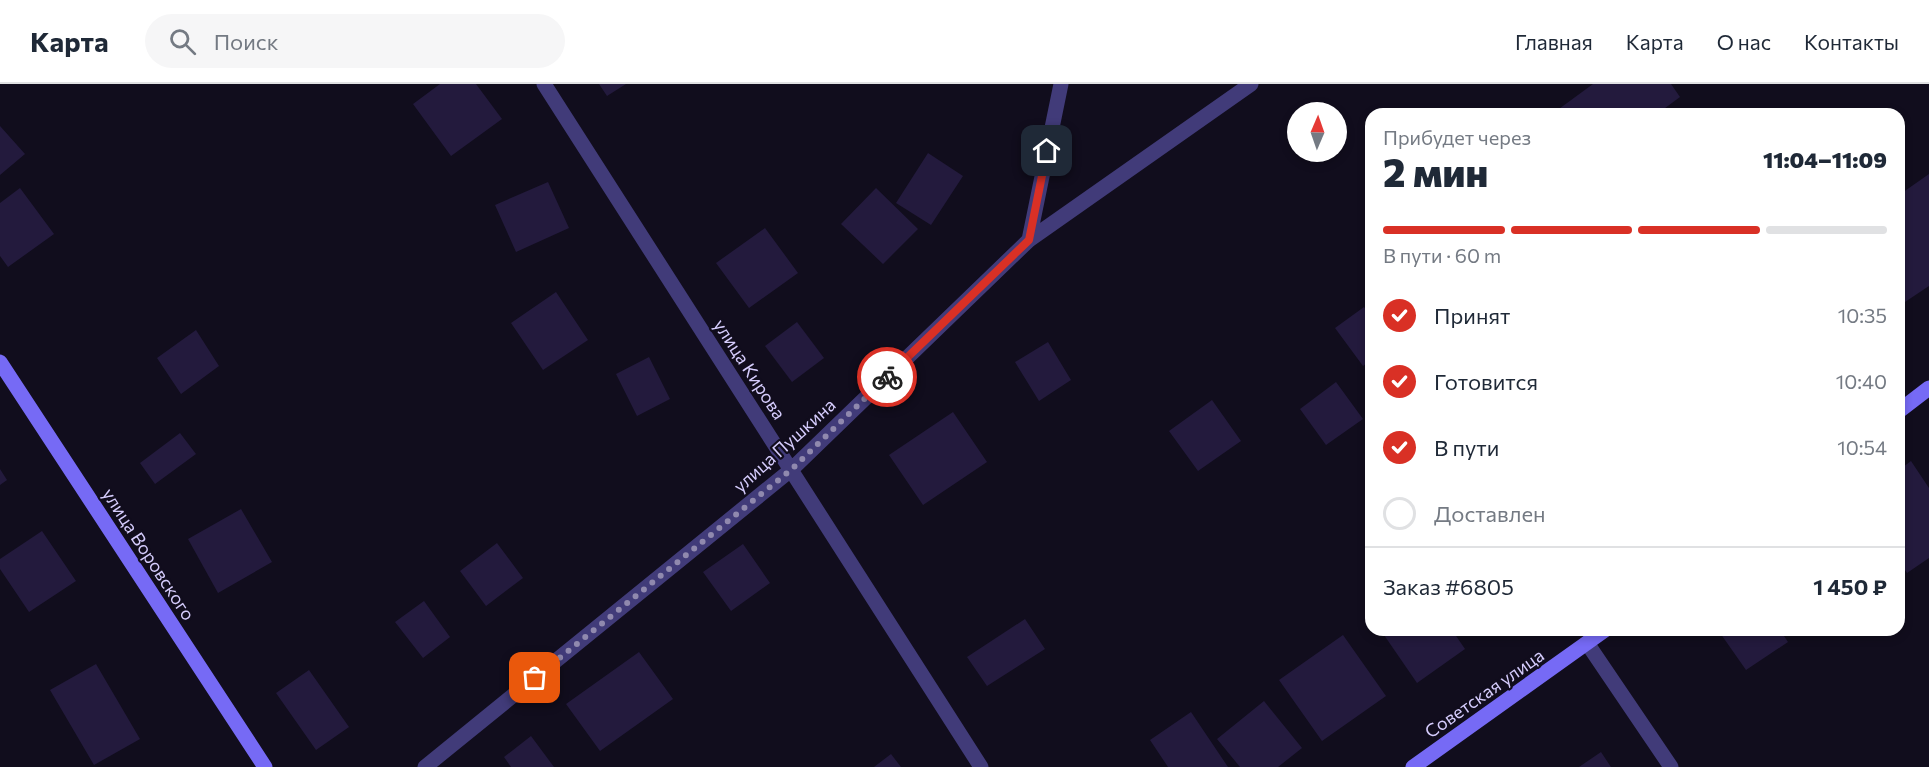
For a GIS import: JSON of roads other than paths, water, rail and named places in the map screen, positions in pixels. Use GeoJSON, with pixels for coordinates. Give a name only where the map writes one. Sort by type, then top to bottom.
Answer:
{"type":"FeatureCollection","features":[{"type":"Feature","properties":{"kind":"main road","name":"улица Воровского"},"geometry":{"type":"LineString","coordinates":[[0,362],[265,767]]}},
{"type":"Feature","properties":{"kind":"main road"},"geometry":{"type":"LineString","coordinates":[[1905,406],[1929,388]]}},
{"type":"Feature","properties":{"kind":"main road","name":"Советская улица"},"geometry":{"type":"LineString","coordinates":[[1413,767],[1597,636]]}},
{"type":"Feature","properties":{"kind":"street","name":"улица Кирова"},"geometry":{"type":"LineString","coordinates":[[544,84],[981,767]]}},
{"type":"Feature","properties":{"kind":"street"},"geometry":{"type":"LineString","coordinates":[[1029,240],[1060,84]]}},
{"type":"Feature","properties":{"kind":"street","name":"улица Пушкина"},"geometry":{"type":"LineString","coordinates":[[425,767],[792,469],[1029,240],[1251,84]]}},
{"type":"Feature","properties":{"kind":"street"},"geometry":{"type":"LineString","coordinates":[[1587,644],[1671,767]]}}]}
